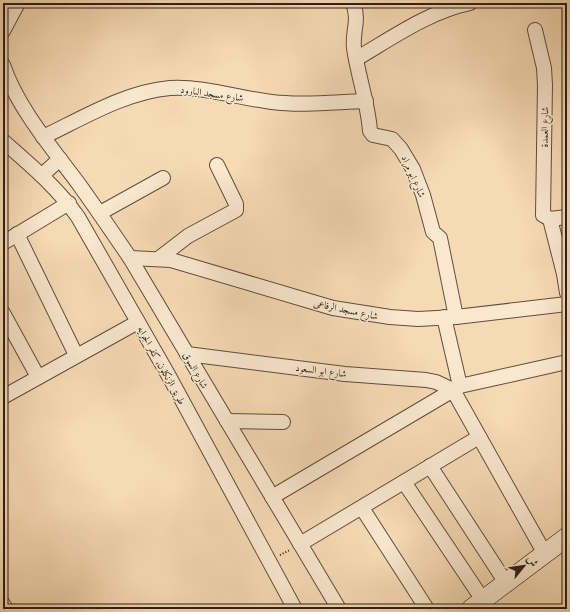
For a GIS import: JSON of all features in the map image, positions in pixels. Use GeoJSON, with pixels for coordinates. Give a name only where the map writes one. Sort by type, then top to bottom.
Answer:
{"type":"FeatureCollection","features":[{"type":"Feature","properties":{"kind":"street"},"geometry":{"type":"LineString","coordinates":[[3,31],[18,3]]}},
{"type":"Feature","properties":{"kind":"street","name":"شارع ابو مراد"},"geometry":{"type":"LineString","coordinates":[[353,3],[357,20],[353,41],[366,101],[370,130],[373,135],[392,139],[398,144],[416,176],[428,209],[432,231],[440,238],[450,317]]}},
{"type":"Feature","properties":{"kind":"street"},"geometry":{"type":"LineString","coordinates":[[356,59],[424,20],[450,8],[470,3]]}},
{"type":"Feature","properties":{"kind":"street","name":"شارع العمدة"},"geometry":{"type":"LineString","coordinates":[[535,30],[544,68],[545,85],[543,215],[550,219]]}},
{"type":"Feature","properties":{"kind":"street","name":"شارع السوق"},"geometry":{"type":"LineString","coordinates":[[3,67],[16,94],[43,137],[100,212],[130,258],[339,609]]}},
{"type":"Feature","properties":{"kind":"street","name":"شارع مسجد البارود"},"geometry":{"type":"LineString","coordinates":[[43,137],[110,104],[169,88],[203,90],[273,103],[366,101]]}},
{"type":"Feature","properties":{"kind":"street","name":"طريق الزنكلون, كفر الجرايه"},"geometry":{"type":"LineString","coordinates":[[3,141],[42,175],[69,203],[138,322],[296,609]]}},
{"type":"Feature","properties":{"kind":"street"},"geometry":{"type":"LineString","coordinates":[[42,175],[60,159]]}},
{"type":"Feature","properties":{"kind":"street"},"geometry":{"type":"LineString","coordinates":[[158,259],[188,236],[236,210],[236,204],[218,165]]}},
{"type":"Feature","properties":{"kind":"street"},"geometry":{"type":"LineString","coordinates":[[100,212],[163,178]]}},
{"type":"Feature","properties":{"kind":"street"},"geometry":{"type":"LineString","coordinates":[[3,242],[69,203]]}},
{"type":"Feature","properties":{"kind":"street"},"geometry":{"type":"LineString","coordinates":[[567,216],[550,219],[566,274],[567,293]]}},
{"type":"Feature","properties":{"kind":"street"},"geometry":{"type":"LineString","coordinates":[[93,242],[113,233]]}},
{"type":"Feature","properties":{"kind":"street"},"geometry":{"type":"LineString","coordinates":[[17,234],[76,355]]}},
{"type":"Feature","properties":{"kind":"street","name":"شارع مسجد الرفاعى"},"geometry":{"type":"LineString","coordinates":[[130,258],[158,259],[182,263],[333,308],[361,314],[418,319],[450,317],[567,304]]}},
{"type":"Feature","properties":{"kind":"street"},"geometry":{"type":"LineString","coordinates":[[3,313],[38,377]]}},
{"type":"Feature","properties":{"kind":"street"},"geometry":{"type":"LineString","coordinates":[[450,317],[456,388],[479,437],[545,554]]}},
{"type":"Feature","properties":{"kind":"street"},"geometry":{"type":"LineString","coordinates":[[3,397],[76,355],[138,322]]}},
{"type":"Feature","properties":{"kind":"street","name":"شارع ابو السعود"},"geometry":{"type":"LineString","coordinates":[[187,354],[345,374],[426,380],[456,388]]}},
{"type":"Feature","properties":{"kind":"street"},"geometry":{"type":"LineString","coordinates":[[272,497],[456,388],[567,362]]}},
{"type":"Feature","properties":{"kind":"street"},"geometry":{"type":"LineString","coordinates":[[226,421],[284,422]]}},
{"type":"Feature","properties":{"kind":"street"},"geometry":{"type":"LineString","coordinates":[[300,544],[479,437]]}},
{"type":"Feature","properties":{"kind":"street"},"geometry":{"type":"LineString","coordinates":[[430,466],[506,583]]}},
{"type":"Feature","properties":{"kind":"street"},"geometry":{"type":"LineString","coordinates":[[404,482],[477,604],[567,537]]}},
{"type":"Feature","properties":{"kind":"street"},"geometry":{"type":"LineString","coordinates":[[362,508],[427,609]]}},
{"type":"Feature","properties":{"kind":"street"},"geometry":{"type":"LineString","coordinates":[[3,604],[6,609]]}},
{"type":"Feature","properties":{"kind":"path"},"geometry":{"type":"LineString","coordinates":[[269,562],[300,544]]}}]}
